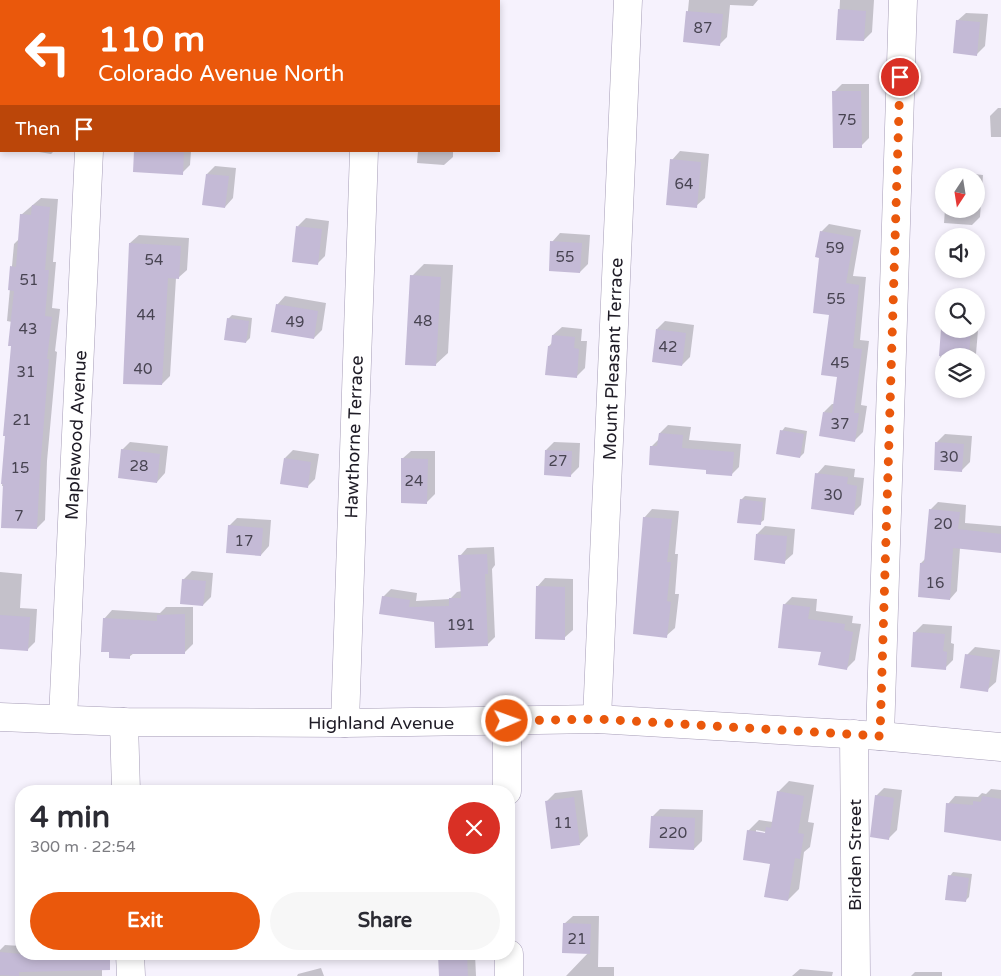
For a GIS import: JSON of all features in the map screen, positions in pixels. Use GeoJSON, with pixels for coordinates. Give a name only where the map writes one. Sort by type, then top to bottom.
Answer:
{"type":"FeatureCollection","features":[{"type":"Feature","properties":{"kind":"street","name":"Mount Pleasant Terrace"},"geometry":{"type":"LineString","coordinates":[[597,719],[628,0]]}},
{"type":"Feature","properties":{"kind":"street"},"geometry":{"type":"LineString","coordinates":[[880,736],[903,0]]}},
{"type":"Feature","properties":{"kind":"street","name":"Maplewood Avenue"},"geometry":{"type":"LineString","coordinates":[[63,720],[89,152]]}},
{"type":"Feature","properties":{"kind":"street","name":"Hawthorne Terrace"},"geometry":{"type":"LineString","coordinates":[[345,724],[364,152]]}},
{"type":"Feature","properties":{"kind":"street","name":"Highland Avenue"},"geometry":{"type":"LineString","coordinates":[[0,717],[124,722],[345,724],[597,719],[854,734],[1001,747]]}},
{"type":"Feature","properties":{"kind":"street"},"geometry":{"type":"LineString","coordinates":[[507,721],[507,785]]}},
{"type":"Feature","properties":{"kind":"street"},"geometry":{"type":"LineString","coordinates":[[124,722],[126,785]]}},
{"type":"Feature","properties":{"kind":"street","name":"Birden Street"},"geometry":{"type":"LineString","coordinates":[[854,734],[856,976]]}},
{"type":"Feature","properties":{"kind":"street"},"geometry":{"type":"LineString","coordinates":[[130,960],[131,976]]}},
{"type":"Feature","properties":{"kind":"street"},"geometry":{"type":"LineString","coordinates":[[508,960],[509,976]]}},
{"type":"Feature","properties":{"kind":"building"},"geometry":{"type":"Polygon","coordinates":[[[838,9],[866,11],[864,41],[836,40],[838,9]]]}},
{"type":"Feature","properties":{"kind":"building"},"geometry":{"type":"Polygon","coordinates":[[[686,11],[723,14],[720,46],[683,42],[686,11]]]}},
{"type":"Feature","properties":{"kind":"building"},"geometry":{"type":"Polygon","coordinates":[[[956,20],[980,22],[977,56],[953,53],[956,20]]]}},
{"type":"Feature","properties":{"kind":"building"},"geometry":{"type":"Polygon","coordinates":[[[832,91],[861,91],[862,148],[833,148],[832,91]]]}},
{"type":"Feature","properties":{"kind":"building"},"geometry":{"type":"Polygon","coordinates":[[[134,152],[184,152],[183,175],[133,172],[134,152]]]}},
{"type":"Feature","properties":{"kind":"building"},"geometry":{"type":"Polygon","coordinates":[[[670,159],[701,162],[697,208],[666,205],[670,159]]]}},
{"type":"Feature","properties":{"kind":"building"},"geometry":{"type":"Polygon","coordinates":[[[206,174],[229,176],[225,208],[202,205],[206,174]]]}},
{"type":"Feature","properties":{"kind":"building"},"geometry":{"type":"Polygon","coordinates":[[[32,205],[50,207],[45,270],[49,270],[45,316],[52,317],[47,359],[49,359],[37,529],[1,528],[3,484],[1,484],[5,436],[3,436],[11,346],[8,346],[14,291],[8,290],[10,266],[16,267],[20,214],[31,215],[32,205]]]}},
{"type":"Feature","properties":{"kind":"building"},"geometry":{"type":"Polygon","coordinates":[[[296,226],[322,229],[318,265],[292,262],[296,226]]]}},
{"type":"Feature","properties":{"kind":"building"},"geometry":{"type":"Polygon","coordinates":[[[820,231],[854,237],[846,283],[859,285],[853,348],[862,349],[854,413],[859,413],[855,442],[819,436],[823,412],[832,413],[837,377],[821,375],[829,315],[813,313],[819,258],[815,257],[820,231]]]}},
{"type":"Feature","properties":{"kind":"building"},"geometry":{"type":"Polygon","coordinates":[[[550,241],[582,243],[580,273],[549,271],[550,241]]]}},
{"type":"Feature","properties":{"kind":"building"},"geometry":{"type":"Polygon","coordinates":[[[129,243],[181,246],[179,279],[168,278],[162,385],[123,384],[129,243]]]}},
{"type":"Feature","properties":{"kind":"building"},"geometry":{"type":"Polygon","coordinates":[[[410,275],[441,277],[436,366],[405,365],[410,275]]]}},
{"type":"Feature","properties":{"kind":"building"},"geometry":{"type":"Polygon","coordinates":[[[276,304],[318,311],[314,339],[271,332],[276,304]]]}},
{"type":"Feature","properties":{"kind":"building"},"geometry":{"type":"Polygon","coordinates":[[[227,318],[249,321],[246,343],[224,340],[227,318]]]}},
{"type":"Feature","properties":{"kind":"building"},"geometry":{"type":"Polygon","coordinates":[[[656,329],[686,333],[682,366],[652,362],[656,329]]]}},
{"type":"Feature","properties":{"kind":"building"},"geometry":{"type":"Polygon","coordinates":[[[552,335],[575,337],[574,348],[579,349],[577,378],[545,375],[548,346],[551,346],[552,335]]]}},
{"type":"Feature","properties":{"kind":"building"},"geometry":{"type":"Polygon","coordinates":[[[940,338],[970,338],[970,348],[940,348],[940,338]]]}},
{"type":"Feature","properties":{"kind":"building"},"geometry":{"type":"Polygon","coordinates":[[[780,430],[804,434],[800,458],[776,454],[780,430]]]}},
{"type":"Feature","properties":{"kind":"building"},"geometry":{"type":"Polygon","coordinates":[[[659,433],[683,435],[682,448],[734,452],[732,476],[706,474],[706,470],[649,465],[650,446],[657,446],[659,433]]]}},
{"type":"Feature","properties":{"kind":"building"},"geometry":{"type":"Polygon","coordinates":[[[935,442],[964,444],[962,472],[934,470],[935,442]]]}},
{"type":"Feature","properties":{"kind":"building"},"geometry":{"type":"Polygon","coordinates":[[[121,449],[160,454],[157,483],[118,478],[121,449]]]}},
{"type":"Feature","properties":{"kind":"building"},"geometry":{"type":"Polygon","coordinates":[[[545,450],[572,451],[571,477],[544,475],[545,450]]]}},
{"type":"Feature","properties":{"kind":"building"},"geometry":{"type":"Polygon","coordinates":[[[284,458],[311,462],[308,488],[280,484],[284,458]]]}},
{"type":"Feature","properties":{"kind":"building"},"geometry":{"type":"Polygon","coordinates":[[[401,458],[428,459],[427,504],[401,503],[401,458]]]}},
{"type":"Feature","properties":{"kind":"building"},"geometry":{"type":"Polygon","coordinates":[[[815,473],[848,477],[847,484],[857,486],[854,515],[811,509],[815,473]]]}},
{"type":"Feature","properties":{"kind":"building"},"geometry":{"type":"Polygon","coordinates":[[[740,499],[763,502],[761,525],[737,523],[740,499]]]}},
{"type":"Feature","properties":{"kind":"building"},"geometry":{"type":"Polygon","coordinates":[[[929,509],[960,512],[958,529],[1001,534],[1001,553],[953,548],[950,600],[918,597],[920,563],[924,563],[929,509]]]}},
{"type":"Feature","properties":{"kind":"building"},"geometry":{"type":"Polygon","coordinates":[[[643,517],[672,519],[667,562],[671,562],[667,601],[671,602],[667,638],[633,634],[643,517]]]}},
{"type":"Feature","properties":{"kind":"building"},"geometry":{"type":"Polygon","coordinates":[[[228,525],[263,528],[261,556],[226,553],[228,525]]]}},
{"type":"Feature","properties":{"kind":"building"},"geometry":{"type":"Polygon","coordinates":[[[756,534],[787,536],[785,564],[754,560],[756,534]]]}},
{"type":"Feature","properties":{"kind":"building"},"geometry":{"type":"Polygon","coordinates":[[[487,554],[488,574],[485,574],[488,646],[435,648],[434,622],[379,614],[382,596],[410,600],[409,607],[449,606],[449,598],[461,598],[458,555],[487,554]]]}},
{"type":"Feature","properties":{"kind":"building"},"geometry":{"type":"Polygon","coordinates":[[[182,579],[206,581],[203,606],[180,604],[182,579]]]}},
{"type":"Feature","properties":{"kind":"building"},"geometry":{"type":"Polygon","coordinates":[[[536,586],[565,587],[565,640],[535,639],[536,586]]]}},
{"type":"Feature","properties":{"kind":"building"},"geometry":{"type":"Polygon","coordinates":[[[783,604],[810,607],[808,619],[845,624],[844,630],[853,632],[847,670],[818,665],[821,652],[778,648],[783,604]]]}},
{"type":"Feature","properties":{"kind":"building"},"geometry":{"type":"Polygon","coordinates":[[[185,614],[185,654],[130,654],[130,659],[109,658],[109,652],[101,652],[103,618],[157,621],[157,615],[185,614]]]}},
{"type":"Feature","properties":{"kind":"building"},"geometry":{"type":"Polygon","coordinates":[[[0,615],[30,617],[28,651],[0,649],[0,615]]]}},
{"type":"Feature","properties":{"kind":"building"},"geometry":{"type":"Polygon","coordinates":[[[913,632],[945,634],[943,651],[947,652],[946,670],[911,667],[913,632]]]}},
{"type":"Feature","properties":{"kind":"building"},"geometry":{"type":"Polygon","coordinates":[[[965,654],[993,658],[988,692],[960,688],[965,654]]]}},
{"type":"Feature","properties":{"kind":"building"},"geometry":{"type":"Polygon","coordinates":[[[777,791],[804,796],[798,833],[804,834],[800,859],[795,858],[788,901],[764,897],[770,864],[743,860],[747,830],[765,833],[766,827],[771,828],[777,791]]]}},
{"type":"Feature","properties":{"kind":"building"},"geometry":{"type":"Polygon","coordinates":[[[875,795],[894,798],[889,840],[870,837],[875,795]]]}},
{"type":"Feature","properties":{"kind":"building"},"geometry":{"type":"Polygon","coordinates":[[[982,796],[1001,799],[1001,841],[944,832],[946,803],[973,805],[973,801],[981,802],[982,796]]]}},
{"type":"Feature","properties":{"kind":"building"},"geometry":{"type":"Polygon","coordinates":[[[574,797],[580,845],[551,849],[545,801],[574,797]]]}},
{"type":"Feature","properties":{"kind":"building"},"geometry":{"type":"Polygon","coordinates":[[[651,816],[695,818],[694,850],[649,848],[651,816]]]}},
{"type":"Feature","properties":{"kind":"building"},"geometry":{"type":"Polygon","coordinates":[[[948,875],[969,878],[966,902],[945,900],[948,875]]]}},
{"type":"Feature","properties":{"kind":"building"},"geometry":{"type":"Polygon","coordinates":[[[563,923],[591,924],[590,954],[562,953],[563,923]]]}},
{"type":"Feature","properties":{"kind":"building"},"geometry":{"type":"Polygon","coordinates":[[[0,952],[15,953],[15,960],[110,960],[110,970],[19,972],[19,976],[0,975],[0,952]]]}},
{"type":"Feature","properties":{"kind":"building"},"geometry":{"type":"Polygon","coordinates":[[[438,960],[467,960],[468,976],[439,976],[438,960]]]}},
{"type":"Feature","properties":{"kind":"route"},"geometry":{"type":"LineString","coordinates":[[507,721],[597,719],[880,736],[900,77]]}}]}
